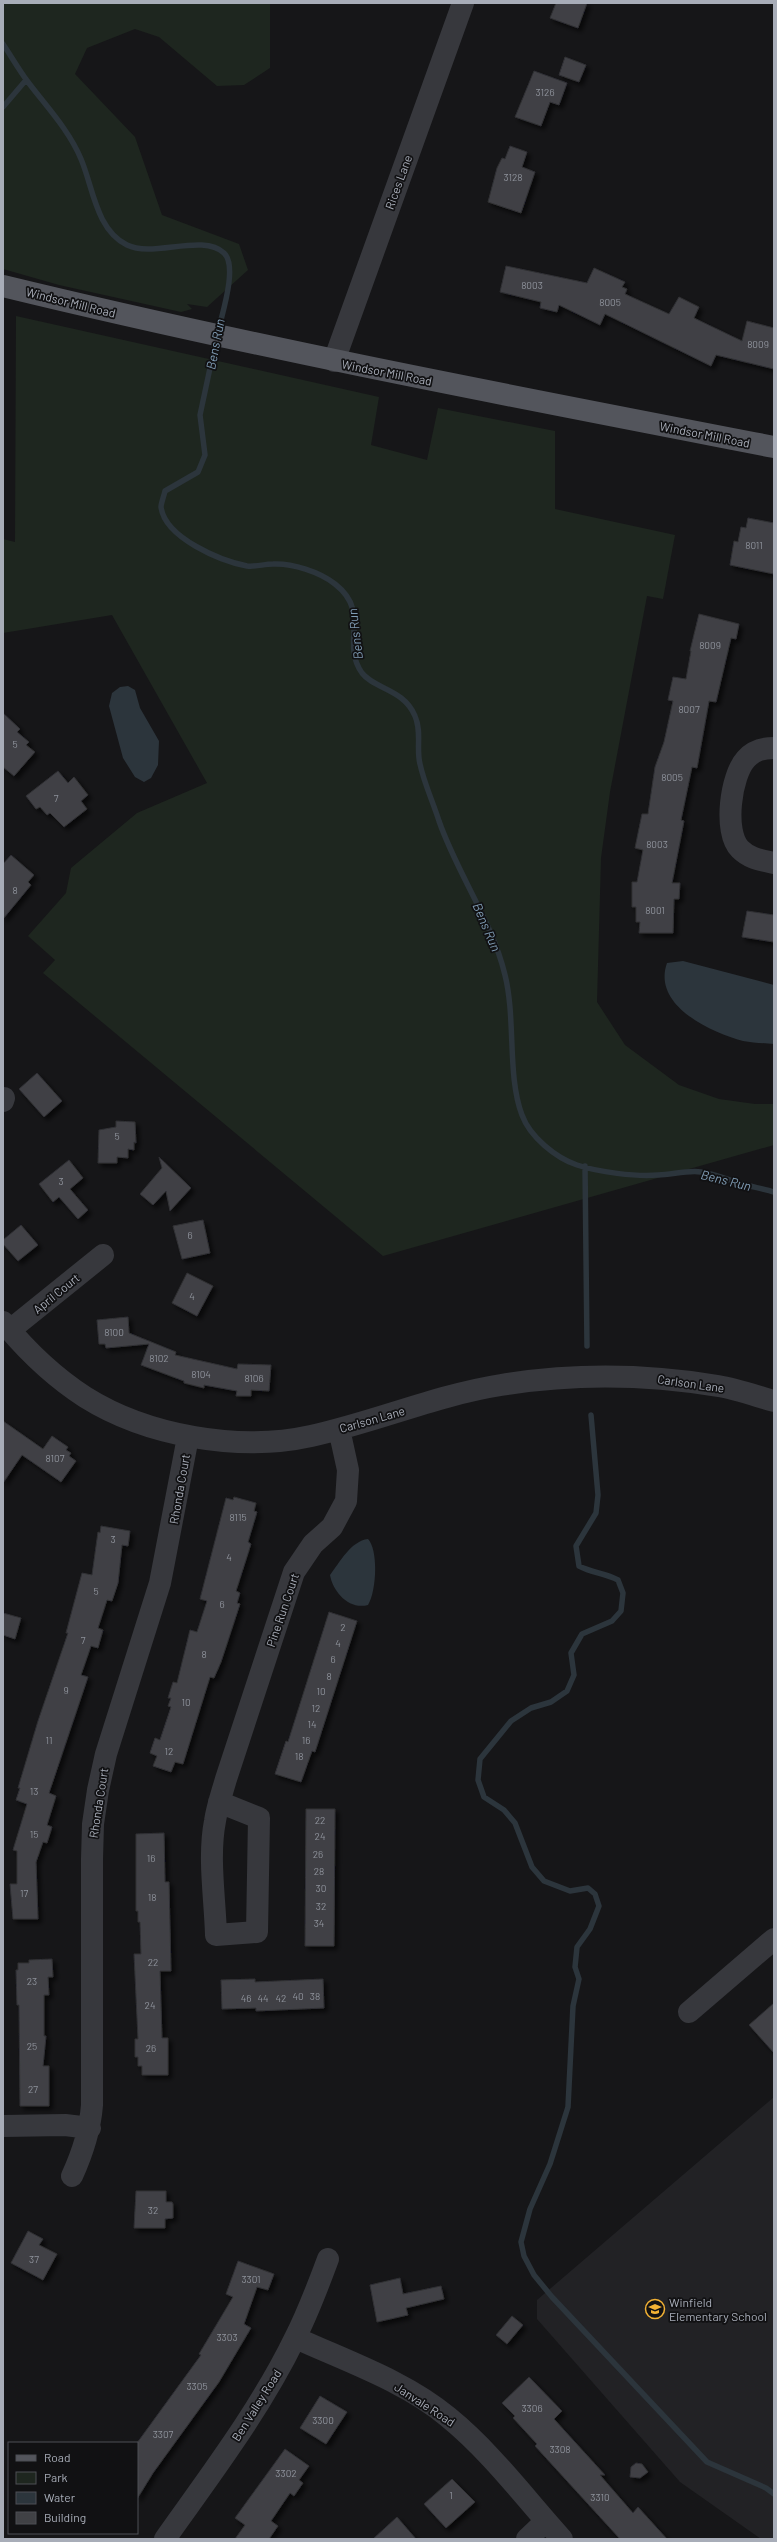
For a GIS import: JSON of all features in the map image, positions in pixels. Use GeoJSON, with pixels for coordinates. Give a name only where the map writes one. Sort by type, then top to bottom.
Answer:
{"type":"FeatureCollection","features":[{"type":"Feature","properties":{"kind":"main road","name":"Windsor Mill Road"},"geometry":{"type":"LineString","coordinates":[[3,286],[217,337],[774,447]]}},
{"type":"Feature","properties":{"kind":"street","name":"Rices Lane"},"geometry":{"type":"LineString","coordinates":[[334,361],[463,3]]}},
{"type":"Feature","properties":{"kind":"street"},"geometry":{"type":"LineString","coordinates":[[774,748],[760,749],[746,759],[738,772],[729,822],[732,837],[740,848],[752,858],[774,863]]}},
{"type":"Feature","properties":{"kind":"street","name":"April Court"},"geometry":{"type":"LineString","coordinates":[[6,1326],[102,1256]]}},
{"type":"Feature","properties":{"kind":"street","name":"Carlson Lane"},"geometry":{"type":"LineString","coordinates":[[6,1326],[46,1368],[86,1397],[131,1419],[188,1437],[234,1442],[269,1442],[309,1437],[499,1385],[553,1378],[595,1376],[658,1378],[721,1386],[774,1401]]}},
{"type":"Feature","properties":{"kind":"street","name":"Pine Run Court"},"geometry":{"type":"LineString","coordinates":[[220,1802],[259,1818],[257,1932],[216,1936],[213,1840],[220,1802],[294,1572],[313,1544],[332,1527],[346,1501],[348,1470],[339,1429]]}},
{"type":"Feature","properties":{"kind":"street","name":"Rhonda Court"},"geometry":{"type":"LineString","coordinates":[[72,2176],[82,2155],[90,2128],[92,2105],[93,1824],[106,1754],[160,1583],[188,1437]]}},
{"type":"Feature","properties":{"kind":"street"},"geometry":{"type":"LineString","coordinates":[[690,2012],[774,1939]]}},
{"type":"Feature","properties":{"kind":"street"},"geometry":{"type":"LineString","coordinates":[[3,2126],[65,2125],[90,2128]]}},
{"type":"Feature","properties":{"kind":"street","name":"Ben Valley Road"},"geometry":{"type":"LineString","coordinates":[[165,2539],[238,2436],[296,2338],[328,2259]]}},
{"type":"Feature","properties":{"kind":"street","name":"Janvale Road"},"geometry":{"type":"LineString","coordinates":[[296,2338],[386,2379],[447,2416],[477,2444],[562,2539]]}},
{"type":"Feature","properties":{"kind":"street"},"geometry":{"type":"LineString","coordinates":[[527,2539],[546,2522]]}},
{"type":"Feature","properties":{"kind":"shaded area","name":"Winfield Elementary School"},"geometry":{"type":"Polygon","coordinates":[[[774,2097],[774,2539],[761,2539],[680,2482],[537,2319],[537,2300],[774,2097]]]}},
{"type":"Feature","properties":{"kind":"green space"},"geometry":{"type":"Polygon","coordinates":[[[3,3],[270,3],[270,68],[244,85],[217,86],[159,37],[135,29],[87,48],[75,74],[135,137],[162,215],[239,244],[248,270],[207,307],[187,304],[192,309],[181,312],[59,285],[3,269],[3,3]]]}},
{"type":"Feature","properties":{"kind":"green space"},"geometry":{"type":"Polygon","coordinates":[[[16,316],[379,397],[371,445],[427,460],[438,408],[555,431],[555,509],[675,535],[663,599],[647,596],[610,792],[601,858],[597,1002],[625,1045],[679,1085],[719,1099],[755,1104],[774,1104],[774,1145],[383,1256],[43,973],[55,960],[28,936],[66,893],[71,868],[137,813],[207,783],[112,615],[3,633],[3,539],[15,542],[16,316]]]}},
{"type":"Feature","properties":{"kind":"water"},"geometry":{"type":"Polygon","coordinates":[[[128,686],[135,690],[140,708],[159,741],[158,765],[151,778],[144,782],[135,777],[123,758],[109,706],[112,693],[120,687],[128,686]]]}},
{"type":"Feature","properties":{"kind":"water"},"geometry":{"type":"Polygon","coordinates":[[[683,961],[774,985],[774,1044],[747,1042],[715,1031],[687,1014],[676,1004],[668,992],[665,978],[667,963],[683,961]]]}},
{"type":"Feature","properties":{"kind":"water"},"geometry":{"type":"Polygon","coordinates":[[[368,1539],[374,1553],[375,1562],[373,1591],[368,1605],[354,1605],[338,1593],[330,1575],[351,1548],[368,1539]]]}},
{"type":"Feature","properties":{"kind":"building"},"geometry":{"type":"Polygon","coordinates":[[[556,3],[587,3],[578,28],[550,18],[556,3]]]}},
{"type":"Feature","properties":{"kind":"building"},"geometry":{"type":"Polygon","coordinates":[[[565,57],[586,65],[579,82],[559,75],[565,57]]]}},
{"type":"Feature","properties":{"kind":"building"},"geometry":{"type":"Polygon","coordinates":[[[534,71],[567,83],[559,105],[550,102],[541,126],[515,117],[534,71]]]}},
{"type":"Feature","properties":{"kind":"building"},"geometry":{"type":"Polygon","coordinates":[[[510,146],[527,152],[522,167],[535,172],[521,213],[488,202],[497,168],[502,158],[505,159],[510,146]]]}},
{"type":"Feature","properties":{"kind":"building"},"geometry":{"type":"Polygon","coordinates":[[[506,266],[587,283],[594,268],[625,282],[622,287],[627,289],[625,294],[669,314],[679,297],[699,307],[694,318],[742,341],[747,321],[774,328],[774,369],[716,355],[711,366],[605,314],[600,325],[559,305],[557,312],[540,308],[541,302],[500,292],[506,266]]]}},
{"type":"Feature","properties":{"kind":"building"},"geometry":{"type":"Polygon","coordinates":[[[748,518],[774,523],[774,574],[730,565],[734,541],[738,542],[741,527],[746,528],[748,518]]]}},
{"type":"Feature","properties":{"kind":"building"},"geometry":{"type":"Polygon","coordinates":[[[699,614],[739,624],[736,639],[731,638],[716,702],[709,701],[697,768],[692,767],[681,820],[684,821],[672,883],[680,883],[679,899],[674,899],[673,933],[639,933],[640,922],[636,922],[636,907],[632,907],[632,882],[637,882],[643,850],[635,848],[642,814],[648,814],[655,767],[664,742],[673,701],[668,700],[673,677],[686,679],[690,651],[699,614]]]}},
{"type":"Feature","properties":{"kind":"building"},"geometry":{"type":"Polygon","coordinates":[[[3,713],[20,729],[17,732],[29,742],[26,745],[35,752],[14,776],[3,767],[3,713]]]}},
{"type":"Feature","properties":{"kind":"building"},"geometry":{"type":"Polygon","coordinates":[[[58,771],[68,783],[74,777],[88,795],[81,801],[87,809],[64,827],[50,813],[47,815],[40,807],[36,809],[26,796],[58,771]]]}},
{"type":"Feature","properties":{"kind":"building"},"geometry":{"type":"Polygon","coordinates":[[[11,855],[34,875],[28,882],[31,885],[3,919],[3,864],[11,855]]]}},
{"type":"Feature","properties":{"kind":"building"},"geometry":{"type":"Polygon","coordinates":[[[747,911],[774,915],[774,942],[742,937],[747,911]]]}},
{"type":"Feature","properties":{"kind":"building"},"geometry":{"type":"Polygon","coordinates":[[[37,1073],[62,1101],[44,1117],[19,1089],[37,1073]]]}},
{"type":"Feature","properties":{"kind":"building"},"geometry":{"type":"Polygon","coordinates":[[[116,1121],[135,1122],[136,1143],[134,1142],[134,1150],[128,1149],[128,1158],[117,1157],[117,1163],[98,1163],[99,1130],[116,1127],[116,1121]]]}},
{"type":"Feature","properties":{"kind":"building"},"geometry":{"type":"Polygon","coordinates":[[[159,1157],[191,1188],[170,1211],[166,1191],[153,1205],[140,1194],[162,1168],[159,1157]]]}},
{"type":"Feature","properties":{"kind":"building"},"geometry":{"type":"Polygon","coordinates":[[[69,1160],[83,1178],[70,1189],[88,1210],[78,1219],[59,1197],[53,1202],[39,1184],[69,1160]]]}},
{"type":"Feature","properties":{"kind":"building"},"geometry":{"type":"Polygon","coordinates":[[[203,1220],[210,1253],[182,1259],[173,1226],[203,1220]]]}},
{"type":"Feature","properties":{"kind":"building"},"geometry":{"type":"Polygon","coordinates":[[[21,1225],[38,1245],[18,1261],[3,1244],[3,1240],[21,1225]]]}},
{"type":"Feature","properties":{"kind":"building"},"geometry":{"type":"Polygon","coordinates":[[[187,1273],[213,1286],[197,1316],[172,1303],[187,1273]]]}},
{"type":"Feature","properties":{"kind":"building"},"geometry":{"type":"Polygon","coordinates":[[[128,1317],[129,1333],[176,1352],[175,1355],[237,1369],[238,1364],[271,1365],[269,1391],[251,1390],[251,1396],[236,1396],[237,1391],[204,1385],[204,1388],[184,1383],[184,1381],[141,1365],[149,1344],[106,1348],[105,1344],[99,1344],[97,1320],[128,1317]]]}},
{"type":"Feature","properties":{"kind":"building"},"geometry":{"type":"Polygon","coordinates":[[[3,1421],[43,1449],[52,1436],[68,1447],[66,1450],[71,1453],[69,1456],[76,1461],[61,1482],[22,1455],[3,1483],[3,1421]]]}},
{"type":"Feature","properties":{"kind":"building"},"geometry":{"type":"Polygon","coordinates":[[[234,1497],[256,1503],[254,1511],[257,1512],[248,1542],[251,1544],[236,1591],[240,1593],[237,1603],[240,1604],[221,1662],[214,1678],[210,1677],[183,1764],[175,1762],[171,1772],[153,1766],[157,1756],[150,1753],[155,1738],[160,1740],[171,1707],[168,1706],[171,1698],[168,1698],[173,1682],[177,1683],[190,1630],[197,1632],[207,1601],[200,1599],[226,1498],[233,1500],[234,1497]]]}},
{"type":"Feature","properties":{"kind":"building"},"geometry":{"type":"Polygon","coordinates":[[[101,1526],[130,1531],[128,1546],[122,1545],[118,1583],[112,1601],[107,1600],[98,1628],[103,1630],[98,1648],[91,1646],[81,1675],[88,1677],[49,1793],[56,1796],[47,1825],[52,1827],[47,1843],[43,1842],[36,1862],[38,1919],[13,1919],[10,1884],[17,1884],[17,1851],[13,1850],[27,1804],[16,1800],[20,1788],[18,1788],[38,1721],[68,1633],[66,1633],[82,1573],[92,1575],[98,1532],[100,1533],[101,1526]]]}},
{"type":"Feature","properties":{"kind":"building"},"geometry":{"type":"Polygon","coordinates":[[[329,1612],[357,1621],[315,1752],[312,1751],[301,1782],[275,1774],[286,1741],[288,1742],[329,1612]]]}},
{"type":"Feature","properties":{"kind":"building"},"geometry":{"type":"Polygon","coordinates":[[[3,1613],[21,1618],[15,1639],[3,1635],[3,1613]]]}},
{"type":"Feature","properties":{"kind":"building"},"geometry":{"type":"Polygon","coordinates":[[[306,1809],[335,1809],[334,1946],[305,1946],[306,1809]]]}},
{"type":"Feature","properties":{"kind":"building"},"geometry":{"type":"Polygon","coordinates":[[[164,1833],[165,1882],[169,1882],[171,1971],[160,1971],[162,2038],[168,2038],[168,2075],[142,2075],[142,2066],[138,2066],[138,2057],[135,2057],[135,2039],[138,2039],[134,1954],[141,1954],[140,1922],[138,1922],[138,1911],[136,1911],[136,1834],[164,1833]]]}},
{"type":"Feature","properties":{"kind":"building"},"geometry":{"type":"Polygon","coordinates":[[[52,1959],[53,1977],[48,1977],[49,1995],[44,1995],[44,2036],[46,2036],[43,2066],[49,2066],[49,2106],[20,2106],[19,2005],[17,2005],[16,1970],[18,1970],[18,1963],[29,1963],[29,1960],[52,1959]]]}},
{"type":"Feature","properties":{"kind":"building"},"geometry":{"type":"Polygon","coordinates":[[[255,1979],[255,1982],[323,1979],[324,2008],[256,2011],[256,2008],[222,2009],[221,1980],[255,1979]]]}},
{"type":"Feature","properties":{"kind":"building"},"geometry":{"type":"Polygon","coordinates":[[[774,2003],[774,2053],[749,2025],[774,2003]]]}},
{"type":"Feature","properties":{"kind":"building"},"geometry":{"type":"Polygon","coordinates":[[[136,2191],[166,2191],[166,2202],[172,2202],[173,2204],[173,2218],[165,2219],[165,2228],[134,2228],[136,2191]]]}},
{"type":"Feature","properties":{"kind":"building"},"geometry":{"type":"Polygon","coordinates":[[[28,2231],[43,2239],[39,2245],[57,2254],[43,2280],[11,2263],[28,2231]]]}},
{"type":"Feature","properties":{"kind":"building"},"geometry":{"type":"Polygon","coordinates":[[[238,2261],[274,2274],[268,2290],[257,2287],[244,2324],[251,2328],[219,2382],[153,2473],[138,2497],[138,2442],[201,2355],[199,2354],[233,2297],[226,2294],[238,2261]]]}},
{"type":"Feature","properties":{"kind":"building"},"geometry":{"type":"Polygon","coordinates":[[[400,2278],[403,2294],[441,2286],[444,2299],[406,2308],[408,2315],[377,2322],[370,2285],[400,2278]]]}},
{"type":"Feature","properties":{"kind":"building"},"geometry":{"type":"Polygon","coordinates":[[[512,2316],[523,2325],[507,2344],[496,2335],[512,2316]]]}},
{"type":"Feature","properties":{"kind":"building"},"geometry":{"type":"Polygon","coordinates":[[[529,2377],[562,2411],[554,2419],[605,2475],[600,2475],[633,2513],[638,2507],[667,2539],[620,2539],[535,2446],[537,2444],[513,2418],[515,2416],[502,2403],[529,2377]]]}},
{"type":"Feature","properties":{"kind":"building"},"geometry":{"type":"Polygon","coordinates":[[[320,2396],[347,2412],[326,2444],[300,2428],[320,2396]]]}},
{"type":"Feature","properties":{"kind":"building"},"geometry":{"type":"Polygon","coordinates":[[[285,2449],[309,2466],[299,2480],[303,2483],[294,2496],[290,2493],[271,2521],[278,2526],[269,2539],[235,2539],[245,2525],[235,2518],[285,2449]]]}},
{"type":"Feature","properties":{"kind":"building"},"geometry":{"type":"Polygon","coordinates":[[[636,2463],[642,2464],[648,2472],[640,2478],[630,2477],[631,2467],[636,2463]]]}},
{"type":"Feature","properties":{"kind":"building"},"geometry":{"type":"Polygon","coordinates":[[[452,2479],[475,2502],[446,2528],[424,2504],[452,2479]]]}},
{"type":"Feature","properties":{"kind":"building"},"geometry":{"type":"Polygon","coordinates":[[[397,2517],[416,2539],[373,2539],[397,2517]]]}},
{"type":"Feature","properties":{"kind":"waterway","name":"Bens Run"},"geometry":{"type":"LineString","coordinates":[[3,44],[76,148],[102,219],[108,229],[117,238],[127,245],[138,248],[150,249],[204,245],[215,247],[224,253],[228,259],[230,268],[228,291],[218,332]]}},
{"type":"Feature","properties":{"kind":"waterway"},"geometry":{"type":"LineString","coordinates":[[3,107],[26,80]]}},
{"type":"Feature","properties":{"kind":"waterway","name":"Bens Run"},"geometry":{"type":"LineString","coordinates":[[216,340],[200,415],[205,455],[198,472],[165,491],[161,504],[165,518],[172,529],[183,538],[223,559],[247,566],[281,564],[306,569],[329,580],[346,595],[352,606],[354,617],[354,650],[356,661],[362,673],[367,678],[404,700],[415,716],[418,728],[419,758],[426,785],[446,840],[492,935],[499,955],[508,992],[517,1100],[522,1115],[531,1131],[537,1139],[552,1152],[569,1162],[586,1168],[639,1175],[701,1172],[774,1192]]}},
{"type":"Feature","properties":{"kind":"waterway"},"geometry":{"type":"LineString","coordinates":[[585,1166],[587,1346]]}},
{"type":"Feature","properties":{"kind":"waterway"},"geometry":{"type":"LineString","coordinates":[[591,1415],[598,1495],[596,1513],[576,1546],[579,1566],[618,1580],[623,1593],[621,1611],[612,1621],[582,1634],[571,1653],[574,1675],[567,1691],[551,1702],[531,1708],[511,1721],[480,1759],[478,1780],[484,1797],[504,1810],[515,1823],[532,1867],[544,1881],[570,1891],[588,1888],[595,1894],[599,1906],[590,1929],[577,1947],[575,1967],[579,1979],[573,2006],[568,2107],[550,2164],[530,2209],[521,2242],[524,2256],[534,2275],[552,2297],[707,2462],[766,2488],[774,2494]]}},
{"type":"Feature","properties":{"kind":"place","name":"Winfield Elementary School"},"geometry":{"type":"Point","coordinates":[655,2309]}}]}
